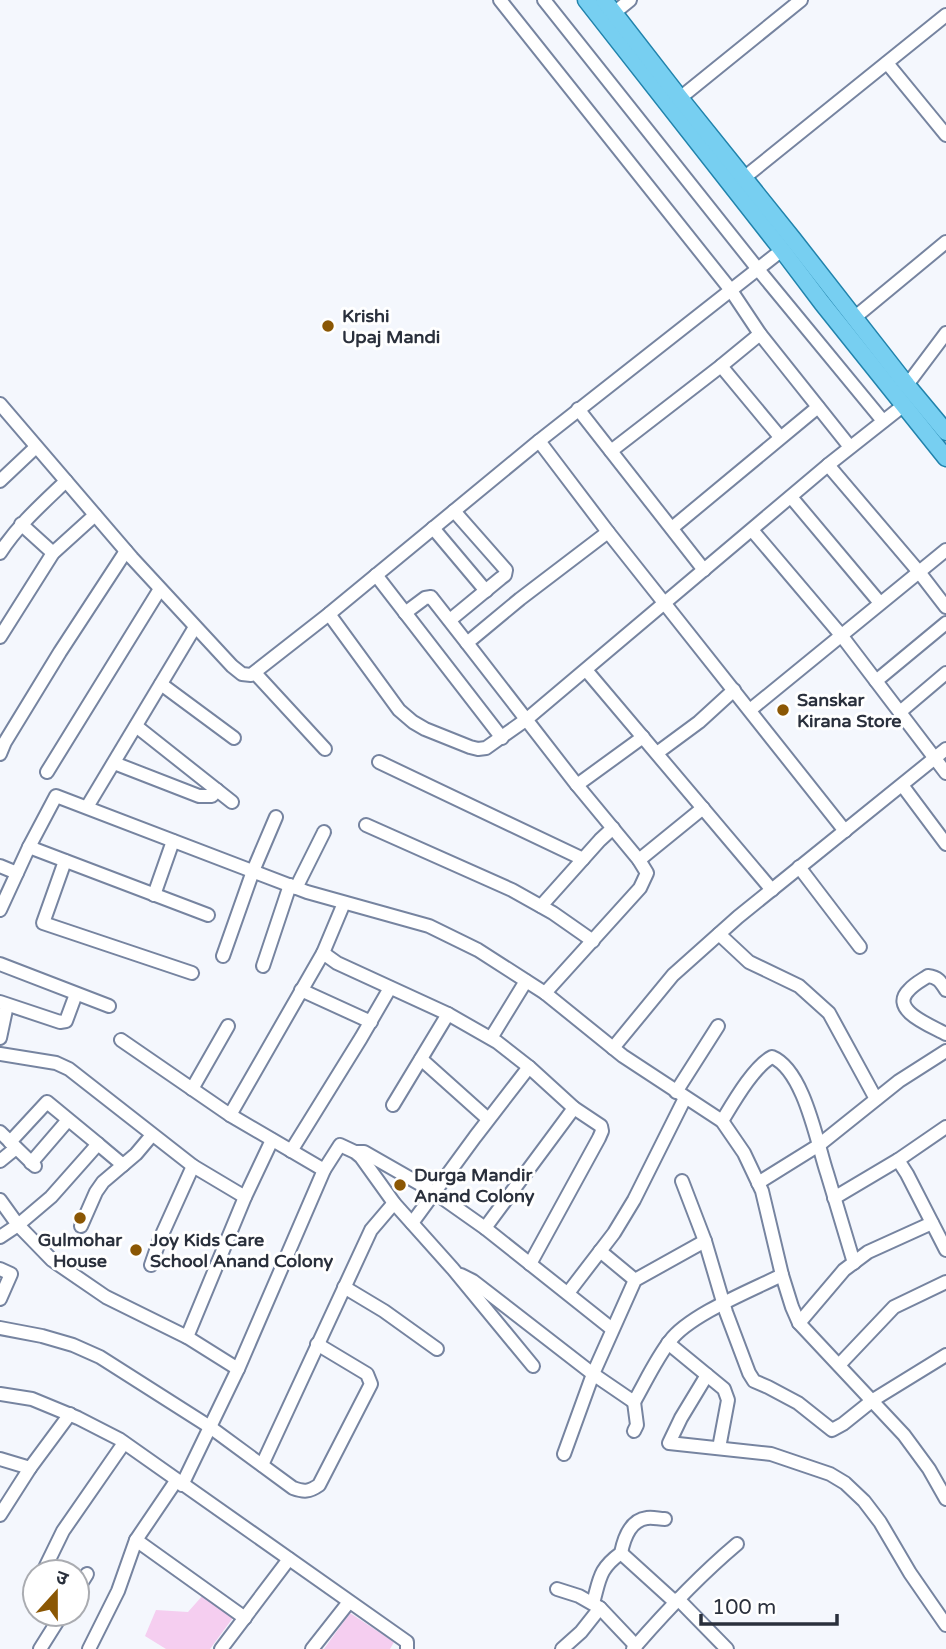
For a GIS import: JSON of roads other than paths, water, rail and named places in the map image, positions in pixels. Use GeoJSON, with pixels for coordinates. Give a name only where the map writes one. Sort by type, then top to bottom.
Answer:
{"type":"FeatureCollection","features":[{"type":"Feature","properties":{"kind":"main road"},"geometry":{"type":"LineString","coordinates":[[586,0],[946,458]]}},
{"type":"Feature","properties":{"kind":"main road"},"geometry":{"type":"LineString","coordinates":[[609,6],[946,432]]}},
{"type":"Feature","properties":{"kind":"street"},"geometry":{"type":"LineString","coordinates":[[500,0],[730,289],[760,334],[850,447]]}},
{"type":"Feature","properties":{"kind":"street"},"geometry":{"type":"LineString","coordinates":[[544,0],[757,268],[883,421]]}},
{"type":"Feature","properties":{"kind":"street"},"geometry":{"type":"LineString","coordinates":[[609,6],[631,0]]}},
{"type":"Feature","properties":{"kind":"street"},"geometry":{"type":"LineString","coordinates":[[680,97],[801,0]]}},
{"type":"Feature","properties":{"kind":"street"},"geometry":{"type":"LineString","coordinates":[[745,177],[946,15]]}},
{"type":"Feature","properties":{"kind":"street"},"geometry":{"type":"LineString","coordinates":[[887,63],[946,135]]}},
{"type":"Feature","properties":{"kind":"street"},"geometry":{"type":"LineString","coordinates":[[854,318],[946,242]]}},
{"type":"Feature","properties":{"kind":"street"},"geometry":{"type":"LineString","coordinates":[[0,405],[195,627],[242,674],[251,675],[539,441],[782,250]]}},
{"type":"Feature","properties":{"kind":"street"},"geometry":{"type":"LineString","coordinates":[[907,385],[946,333]]}},
{"type":"Feature","properties":{"kind":"street"},"geometry":{"type":"LineString","coordinates":[[611,451],[760,334]]}},
{"type":"Feature","properties":{"kind":"street"},"geometry":{"type":"LineString","coordinates":[[721,366],[780,438]]}},
{"type":"Feature","properties":{"kind":"street"},"geometry":{"type":"LineString","coordinates":[[329,614],[399,710],[413,722],[470,747],[486,748],[527,719],[828,465],[904,405]]}},
{"type":"Feature","properties":{"kind":"street"},"geometry":{"type":"LineString","coordinates":[[671,528],[818,407]]}},
{"type":"Feature","properties":{"kind":"street"},"geometry":{"type":"LineString","coordinates":[[579,409],[704,570]]}},
{"type":"Feature","properties":{"kind":"street"},"geometry":{"type":"LineString","coordinates":[[539,441],[664,604],[845,831]]}},
{"type":"Feature","properties":{"kind":"street"},"geometry":{"type":"LineString","coordinates":[[0,481],[36,447]]}},
{"type":"Feature","properties":{"kind":"street"},"geometry":{"type":"LineString","coordinates":[[828,465],[946,607]]}},
{"type":"Feature","properties":{"kind":"street"},"geometry":{"type":"LineString","coordinates":[[0,552],[22,524],[66,481]]}},
{"type":"Feature","properties":{"kind":"street"},"geometry":{"type":"LineString","coordinates":[[791,497],[880,603]]}},
{"type":"Feature","properties":{"kind":"street"},"geometry":{"type":"LineString","coordinates":[[450,620],[505,575],[506,570],[454,511]]}},
{"type":"Feature","properties":{"kind":"street"},"geometry":{"type":"LineString","coordinates":[[0,637],[53,553],[94,515]]}},
{"type":"Feature","properties":{"kind":"street"},"geometry":{"type":"LineString","coordinates":[[22,524],[53,553]]}},
{"type":"Feature","properties":{"kind":"street"},"geometry":{"type":"LineString","coordinates":[[433,528],[486,591]]}},
{"type":"Feature","properties":{"kind":"street"},"geometry":{"type":"LineString","coordinates":[[752,530],[841,635],[946,773]]}},
{"type":"Feature","properties":{"kind":"street"},"geometry":{"type":"LineString","coordinates":[[467,643],[608,532]]}},
{"type":"Feature","properties":{"kind":"street"},"geometry":{"type":"LineString","coordinates":[[750,710],[946,550]]}},
{"type":"Feature","properties":{"kind":"street"},"geometry":{"type":"LineString","coordinates":[[0,754],[60,652],[126,551]]}},
{"type":"Feature","properties":{"kind":"street"},"geometry":{"type":"LineString","coordinates":[[376,575],[502,738]]}},
{"type":"Feature","properties":{"kind":"street"},"geometry":{"type":"LineString","coordinates":[[47,772],[160,589]]}},
{"type":"Feature","properties":{"kind":"street"},"geometry":{"type":"LineString","coordinates":[[405,613],[425,598],[431,597],[647,873],[640,888],[545,993]]}},
{"type":"Feature","properties":{"kind":"street"},"geometry":{"type":"LineString","coordinates":[[876,681],[946,623]]}},
{"type":"Feature","properties":{"kind":"street"},"geometry":{"type":"LineString","coordinates":[[87,807],[195,627]]}},
{"type":"Feature","properties":{"kind":"street"},"geometry":{"type":"LineString","coordinates":[[586,670],[772,890]]}},
{"type":"Feature","properties":{"kind":"street"},"geometry":{"type":"LineString","coordinates":[[255,673],[325,749]]}},
{"type":"Feature","properties":{"kind":"street"},"geometry":{"type":"LineString","coordinates":[[900,712],[946,673]]}},
{"type":"Feature","properties":{"kind":"street"},"geometry":{"type":"LineString","coordinates":[[161,684],[234,738]]}},
{"type":"Feature","properties":{"kind":"street"},"geometry":{"type":"LineString","coordinates":[[657,753],[699,722],[734,690]]}},
{"type":"Feature","properties":{"kind":"street"},"geometry":{"type":"LineString","coordinates":[[136,726],[232,802]]}},
{"type":"Feature","properties":{"kind":"street"},"geometry":{"type":"LineString","coordinates":[[577,785],[643,737]]}},
{"type":"Feature","properties":{"kind":"street"},"geometry":{"type":"LineString","coordinates":[[613,1048],[673,975],[772,890],[946,749]]}},
{"type":"Feature","properties":{"kind":"street"},"geometry":{"type":"LineString","coordinates":[[379,762],[583,859]]}},
{"type":"Feature","properties":{"kind":"street"},"geometry":{"type":"LineString","coordinates":[[114,763],[199,796],[212,796],[217,790]]}},
{"type":"Feature","properties":{"kind":"street"},"geometry":{"type":"LineString","coordinates":[[902,785],[946,844]]}},
{"type":"Feature","properties":{"kind":"street"},"geometry":{"type":"LineString","coordinates":[[0,910],[56,796],[293,886],[429,926],[478,950],[545,993],[613,1048],[722,1121],[744,1153],[762,1191],[782,1275],[799,1322],[873,1400],[929,1469],[946,1499]]}},
{"type":"Feature","properties":{"kind":"street"},"geometry":{"type":"LineString","coordinates":[[639,860],[703,808]]}},
{"type":"Feature","properties":{"kind":"street"},"geometry":{"type":"LineString","coordinates":[[223,956],[276,817]]}},
{"type":"Feature","properties":{"kind":"street"},"geometry":{"type":"LineString","coordinates":[[366,825],[512,890],[553,913],[593,941]]}},
{"type":"Feature","properties":{"kind":"street"},"geometry":{"type":"LineString","coordinates":[[541,906],[613,828]]}},
{"type":"Feature","properties":{"kind":"street"},"geometry":{"type":"LineString","coordinates":[[263,966],[293,886],[324,832]]}},
{"type":"Feature","properties":{"kind":"street"},"geometry":{"type":"LineString","coordinates":[[154,895],[173,841]]}},
{"type":"Feature","properties":{"kind":"street"},"geometry":{"type":"LineString","coordinates":[[29,847],[208,915]]}},
{"type":"Feature","properties":{"kind":"street"},"geometry":{"type":"LineString","coordinates":[[65,861],[43,923],[192,973]]}},
{"type":"Feature","properties":{"kind":"street"},"geometry":{"type":"LineString","coordinates":[[0,866],[17,873]]}},
{"type":"Feature","properties":{"kind":"street"},"geometry":{"type":"LineString","coordinates":[[800,867],[860,947]]}},
{"type":"Feature","properties":{"kind":"street"},"geometry":{"type":"LineString","coordinates":[[230,1115],[323,953],[344,903]]}},
{"type":"Feature","properties":{"kind":"street"},"geometry":{"type":"LineString","coordinates":[[719,934],[749,962],[799,986],[829,1013],[876,1099]]}},
{"type":"Feature","properties":{"kind":"street"},"geometry":{"type":"LineString","coordinates":[[323,953],[337,963],[448,1014],[491,1038],[529,1067],[574,1108],[601,1126],[599,1138],[530,1264]]}},
{"type":"Feature","properties":{"kind":"street"},"geometry":{"type":"LineString","coordinates":[[0,964],[108,1006]]}},
{"type":"Feature","properties":{"kind":"street"},"geometry":{"type":"LineString","coordinates":[[946,990],[934,976],[928,976],[908,990],[903,997],[903,1004],[908,1011],[946,1034]]}},
{"type":"Feature","properties":{"kind":"street"},"geometry":{"type":"LineString","coordinates":[[491,1038],[526,981]]}},
{"type":"Feature","properties":{"kind":"street"},"geometry":{"type":"LineString","coordinates":[[290,1151],[390,988]]}},
{"type":"Feature","properties":{"kind":"street"},"geometry":{"type":"LineString","coordinates":[[301,990],[371,1022]]}},
{"type":"Feature","properties":{"kind":"street"},"geometry":{"type":"LineString","coordinates":[[0,1038],[4,1003],[60,1022],[66,1021],[76,994]]}},
{"type":"Feature","properties":{"kind":"street"},"geometry":{"type":"LineString","coordinates":[[393,1105],[448,1014]]}},
{"type":"Feature","properties":{"kind":"street"},"geometry":{"type":"LineString","coordinates":[[192,1089],[228,1026]]}},
{"type":"Feature","properties":{"kind":"street"},"geometry":{"type":"LineString","coordinates":[[568,1293],[614,1233],[634,1200],[680,1095],[718,1026]]}},
{"type":"Feature","properties":{"kind":"street"},"geometry":{"type":"LineString","coordinates":[[121,1040],[230,1115],[324,1170]]}},
{"type":"Feature","properties":{"kind":"street"},"geometry":{"type":"LineString","coordinates":[[758,1183],[819,1145],[899,1081],[946,1051]]}},
{"type":"Feature","properties":{"kind":"street"},"geometry":{"type":"LineString","coordinates":[[0,1054],[56,1063],[69,1069],[193,1166],[245,1197]]}},
{"type":"Feature","properties":{"kind":"street"},"geometry":{"type":"LineString","coordinates":[[722,1121],[763,1063],[772,1057],[781,1062],[797,1085],[813,1123],[854,1263]]}},
{"type":"Feature","properties":{"kind":"street"},"geometry":{"type":"LineString","coordinates":[[421,1059],[488,1119]]}},
{"type":"Feature","properties":{"kind":"street"},"geometry":{"type":"LineString","coordinates":[[412,1223],[529,1067]]}},
{"type":"Feature","properties":{"kind":"street"},"geometry":{"type":"LineString","coordinates":[[0,1161],[9,1141],[47,1102],[124,1165]]}},
{"type":"Feature","properties":{"kind":"street"},"geometry":{"type":"LineString","coordinates":[[485,1228],[574,1108]]}},
{"type":"Feature","properties":{"kind":"street"},"geometry":{"type":"LineString","coordinates":[[9,1141],[34,1165],[68,1120]]}},
{"type":"Feature","properties":{"kind":"street"},"geometry":{"type":"LineString","coordinates":[[834,1198],[898,1160],[946,1127]]}},
{"type":"Feature","properties":{"kind":"street"},"geometry":{"type":"LineString","coordinates":[[81,1226],[103,1182],[136,1154],[152,1135]]}},
{"type":"Feature","properties":{"kind":"street"},"geometry":{"type":"LineString","coordinates":[[187,1337],[245,1197],[272,1140]]}},
{"type":"Feature","properties":{"kind":"street"},"geometry":{"type":"LineString","coordinates":[[0,1237],[51,1197],[98,1144]]}},
{"type":"Feature","properties":{"kind":"street"},"geometry":{"type":"LineString","coordinates":[[89,1649],[118,1591],[136,1540],[179,1483],[210,1427],[324,1170],[340,1144],[361,1157],[394,1202],[457,1273],[533,1366]]}},
{"type":"Feature","properties":{"kind":"street"},"geometry":{"type":"LineString","coordinates":[[355,1152],[364,1152],[434,1192],[485,1228],[612,1329]]}},
{"type":"Feature","properties":{"kind":"street"},"geometry":{"type":"LineString","coordinates":[[898,1160],[946,1250]]}},
{"type":"Feature","properties":{"kind":"street"},"geometry":{"type":"LineString","coordinates":[[150,1265],[193,1166]]}},
{"type":"Feature","properties":{"kind":"street"},"geometry":{"type":"LineString","coordinates":[[682,1181],[705,1241],[723,1304],[754,1381],[798,1403],[832,1430],[873,1400],[946,1355]]}},
{"type":"Feature","properties":{"kind":"street"},"geometry":{"type":"LineString","coordinates":[[0,1200],[18,1225],[52,1260],[106,1297],[187,1337],[238,1369]]}},
{"type":"Feature","properties":{"kind":"street"},"geometry":{"type":"LineString","coordinates":[[262,1465],[371,1230],[394,1202]]}},
{"type":"Feature","properties":{"kind":"street"},"geometry":{"type":"LineString","coordinates":[[799,1322],[844,1270],[868,1252],[932,1223]]}},
{"type":"Feature","properties":{"kind":"street"},"geometry":{"type":"LineString","coordinates":[[564,1454],[593,1374],[635,1280],[705,1241]]}},
{"type":"Feature","properties":{"kind":"street"},"geometry":{"type":"LineString","coordinates":[[600,1251],[635,1280]]}},
{"type":"Feature","properties":{"kind":"street"},"geometry":{"type":"LineString","coordinates":[[0,1269],[10,1274],[0,1299]]}},
{"type":"Feature","properties":{"kind":"street"},"geometry":{"type":"LineString","coordinates":[[457,1273],[473,1281],[593,1374],[634,1402],[637,1412],[634,1431]]}},
{"type":"Feature","properties":{"kind":"street"},"geometry":{"type":"LineString","coordinates":[[634,1402],[668,1343],[685,1326],[782,1275]]}},
{"type":"Feature","properties":{"kind":"street"},"geometry":{"type":"LineString","coordinates":[[839,1365],[894,1307],[946,1282]]}},
{"type":"Feature","properties":{"kind":"street"},"geometry":{"type":"LineString","coordinates":[[344,1287],[384,1311],[437,1349]]}},
{"type":"Feature","properties":{"kind":"street"},"geometry":{"type":"LineString","coordinates":[[0,1328],[42,1336],[100,1357],[210,1427],[293,1488],[303,1492],[319,1485],[371,1384],[367,1374],[317,1345]]}},
{"type":"Feature","properties":{"kind":"street"},"geometry":{"type":"LineString","coordinates":[[668,1343],[724,1389],[728,1400],[719,1448]]}},
{"type":"Feature","properties":{"kind":"street"},"geometry":{"type":"LineString","coordinates":[[707,1375],[669,1443],[771,1454],[830,1474],[845,1483],[864,1501],[880,1522],[910,1573],[946,1625]]}},
{"type":"Feature","properties":{"kind":"street"},"geometry":{"type":"LineString","coordinates":[[0,1394],[33,1399],[124,1443],[407,1642],[407,1649]]}},
{"type":"Feature","properties":{"kind":"street"},"geometry":{"type":"LineString","coordinates":[[0,1515],[30,1468],[70,1415]]}},
{"type":"Feature","properties":{"kind":"street"},"geometry":{"type":"LineString","coordinates":[[50,1558],[63,1531],[124,1443]]}},
{"type":"Feature","properties":{"kind":"street"},"geometry":{"type":"LineString","coordinates":[[0,1459],[30,1468]]}},
{"type":"Feature","properties":{"kind":"street"},"geometry":{"type":"LineString","coordinates":[[567,1648],[581,1632],[597,1605],[602,1572],[607,1562],[621,1553],[624,1539],[634,1523],[645,1518],[665,1519]]}},
{"type":"Feature","properties":{"kind":"street"},"geometry":{"type":"LineString","coordinates":[[136,1540],[245,1618]]}},
{"type":"Feature","properties":{"kind":"street"},"geometry":{"type":"LineString","coordinates":[[557,1589],[597,1605],[635,1647],[709,1567],[737,1544]]}},
{"type":"Feature","properties":{"kind":"street"},"geometry":{"type":"LineString","coordinates":[[621,1553],[727,1649]]}},
{"type":"Feature","properties":{"kind":"street"},"geometry":{"type":"LineString","coordinates":[[221,1649],[289,1559]]}},
{"type":"Feature","properties":{"kind":"street"},"geometry":{"type":"LineString","coordinates":[[312,1649],[349,1602]]}},
{"type":"Feature","properties":{"kind":"street"},"geometry":{"type":"LineString","coordinates":[[40,1649],[53,1628]]}},
{"type":"Feature","properties":{"kind":"place","name":"Krishi Upaj Mandi"},"geometry":{"type":"Point","coordinates":[328,326]}},
{"type":"Feature","properties":{"kind":"place","name":"Sanskar Kirana Store"},"geometry":{"type":"Point","coordinates":[783,710]}},
{"type":"Feature","properties":{"kind":"place","name":"Durga Mandir Anand Colony"},"geometry":{"type":"Point","coordinates":[400,1185]}},
{"type":"Feature","properties":{"kind":"place","name":"Gulmohar House"},"geometry":{"type":"Point","coordinates":[80,1218]}},
{"type":"Feature","properties":{"kind":"place","name":"Joy Kids Care School Anand Colony"},"geometry":{"type":"Point","coordinates":[136,1250]}}]}
